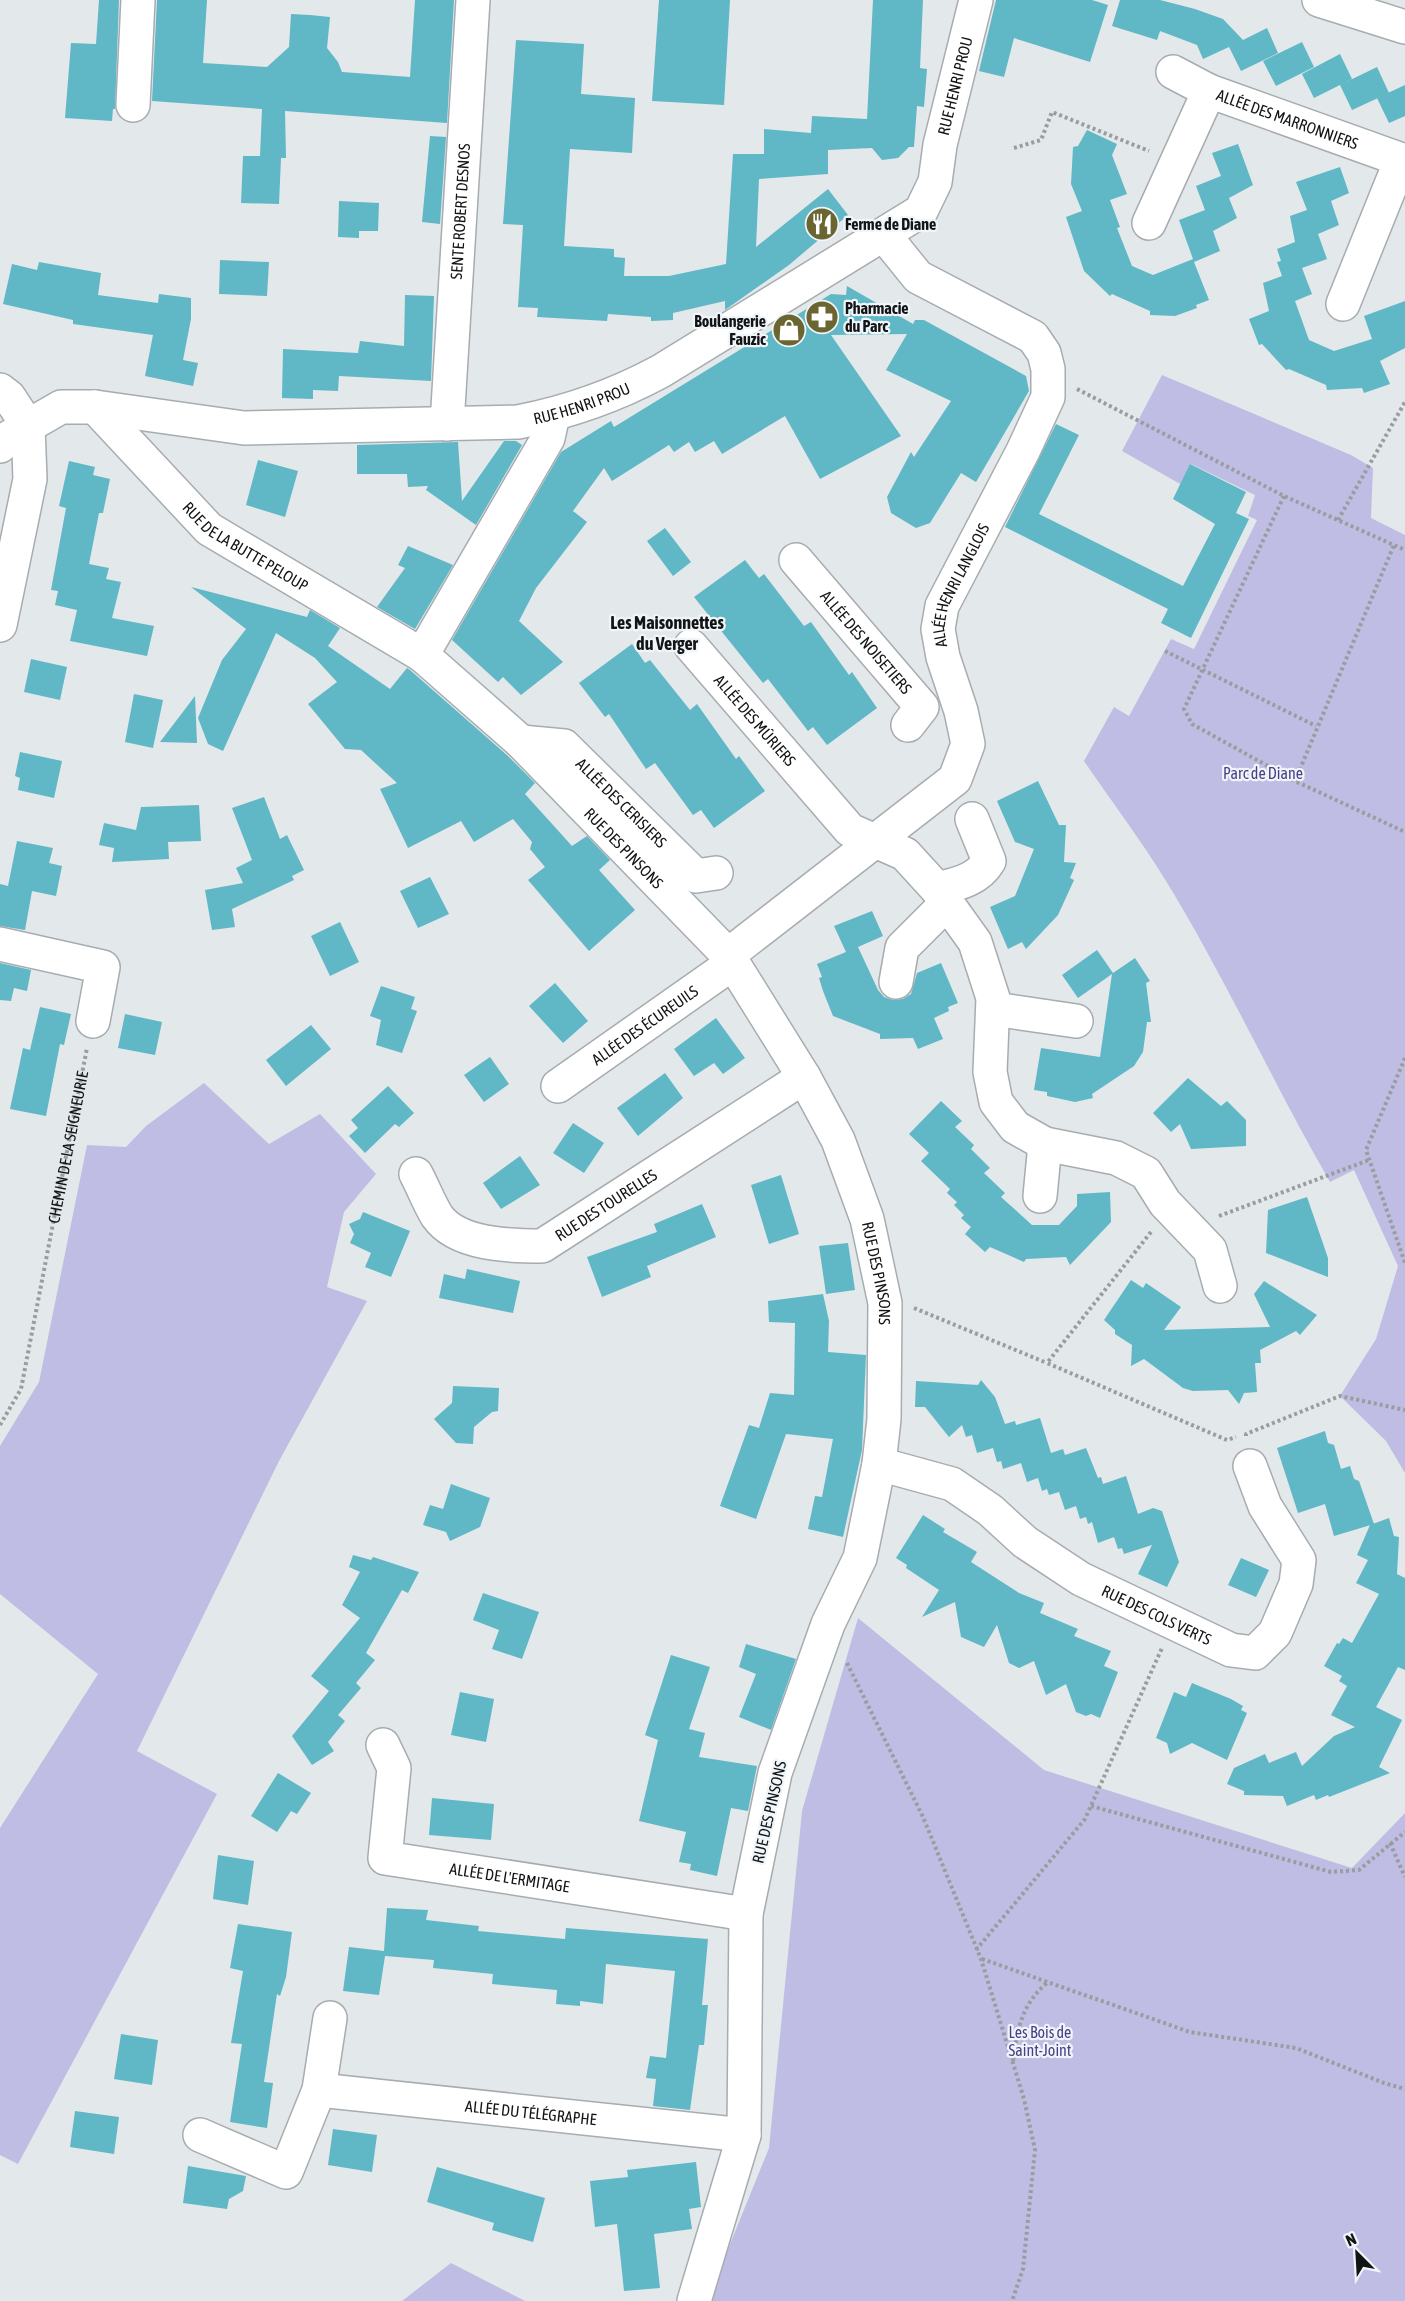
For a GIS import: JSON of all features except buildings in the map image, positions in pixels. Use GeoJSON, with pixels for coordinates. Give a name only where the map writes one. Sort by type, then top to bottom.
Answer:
{"type":"FeatureCollection","features":[{"type":"Feature","properties":{"kind":"street"},"geometry":{"type":"LineString","coordinates":[[133,105],[138,0]]}},
{"type":"Feature","properties":{"kind":"street","name":"SENTE ROBERT DESNOS"},"geometry":{"type":"LineString","coordinates":[[447,424],[473,0]]}},
{"type":"Feature","properties":{"kind":"street","name":"RUE HENRI PROU"},"geometry":{"type":"LineString","coordinates":[[0,446],[8,438],[61,407],[95,406],[244,428],[447,424],[518,422],[553,415],[619,393],[661,371],[921,211],[935,182],[940,146],[976,0]]}},
{"type":"Feature","properties":{"kind":"street"},"geometry":{"type":"LineString","coordinates":[[1319,0],[1405,27]]}},
{"type":"Feature","properties":{"kind":"street","name":"ALLÉE DES MARRONNIERS"},"geometry":{"type":"LineString","coordinates":[[1173,72],[1209,91],[1403,160]]}},
{"type":"Feature","properties":{"kind":"street"},"geometry":{"type":"LineString","coordinates":[[1149,223],[1175,161],[1209,91]]}},
{"type":"Feature","properties":{"kind":"street"},"geometry":{"type":"LineString","coordinates":[[1343,304],[1403,160]]}},
{"type":"Feature","properties":{"kind":"street","name":"ALLÉE HENRI LANGLOIS"},"geometry":{"type":"LineString","coordinates":[[730,959],[873,842],[955,779],[968,744],[961,711],[943,657],[938,629],[942,606],[1023,451],[1048,397],[1050,384],[1044,353],[1033,337],[918,277],[884,235]]}},
{"type":"Feature","properties":{"kind":"street"},"geometry":{"type":"LineString","coordinates":[[0,390],[9,397],[27,426],[30,479],[0,625]]}},
{"type":"Feature","properties":{"kind":"street","name":"RUE DE LA BUTTE PELOUP"},"geometry":{"type":"LineString","coordinates":[[95,406],[209,529],[422,655]]}},
{"type":"Feature","properties":{"kind":"street"},"geometry":{"type":"LineString","coordinates":[[422,655],[548,438],[553,415]]}},
{"type":"Feature","properties":{"kind":"street","name":"ALLÉE DES NOISETIERS"},"geometry":{"type":"LineString","coordinates":[[796,560],[922,707],[908,725]]}},
{"type":"Feature","properties":{"kind":"street","name":"ALLÉE DES MÛRIERS"},"geometry":{"type":"LineString","coordinates":[[692,646],[850,830],[905,854],[942,896],[975,942],[993,998],[990,1072],[996,1102],[1015,1127],[1045,1143],[1116,1158],[1146,1173],[1179,1219],[1210,1250],[1220,1286]]}},
{"type":"Feature","properties":{"kind":"street","name":"RUE DES PINSONS"},"geometry":{"type":"LineString","coordinates":[[422,655],[521,742],[730,959],[804,1077],[838,1140],[867,1220],[885,1303],[884,1419],[879,1464],[860,1558],[828,1624],[775,1773],[747,1914],[744,2135],[694,2301]]}},
{"type":"Feature","properties":{"kind":"street","name":"ALLÉE DES CERISIERS"},"geometry":{"type":"LineString","coordinates":[[521,742],[564,746],[696,876],[716,873]]}},
{"type":"Feature","properties":{"kind":"street"},"geometry":{"type":"LineString","coordinates":[[896,982],[902,948],[942,896],[983,871],[989,861],[972,819]]}},
{"type":"Feature","properties":{"kind":"street"},"geometry":{"type":"LineString","coordinates":[[0,944],[103,967],[93,1021]]}},
{"type":"Feature","properties":{"kind":"street","name":"ALLÉE DES ÉCUREUILS"},"geometry":{"type":"LineString","coordinates":[[558,1086],[730,959]]}},
{"type":"Feature","properties":{"kind":"street"},"geometry":{"type":"LineString","coordinates":[[994,1009],[1076,1021]]}},
{"type":"Feature","properties":{"kind":"street","name":"RUE DES TOURELLES"},"geometry":{"type":"LineString","coordinates":[[416,1174],[438,1218],[464,1236],[504,1246],[542,1246],[804,1077]]}},
{"type":"Feature","properties":{"kind":"street"},"geometry":{"type":"LineString","coordinates":[[1040,1196],[1045,1143]]}},
{"type":"Feature","properties":{"kind":"street","name":"RUE DES COLS VERTS"},"geometry":{"type":"LineString","coordinates":[[879,1464],[952,1484],[990,1510],[1025,1542],[1081,1579],[1231,1650],[1255,1653],[1275,1633],[1296,1584],[1299,1560],[1265,1506],[1250,1466]]}},
{"type":"Feature","properties":{"kind":"street","name":"ALLÉE DE L'ERMITAGE"},"geometry":{"type":"LineString","coordinates":[[383,1745],[394,1768],[385,1857],[747,1914]]}},
{"type":"Feature","properties":{"kind":"street"},"geometry":{"type":"LineString","coordinates":[[200,2135],[286,2172],[319,2090],[330,2018]]}},
{"type":"Feature","properties":{"kind":"street","name":"ALLÉE DU TÉLÉGRAPHE"},"geometry":{"type":"LineString","coordinates":[[319,2090],[744,2135]]}},
{"type":"Feature","properties":{"kind":"path"},"geometry":{"type":"LineString","coordinates":[[1014,148],[1041,140],[1052,112],[1175,161]]}},
{"type":"Feature","properties":{"kind":"path"},"geometry":{"type":"LineString","coordinates":[[1071,386],[1284,495],[1405,550]]}},
{"type":"Feature","properties":{"kind":"path"},"geometry":{"type":"LineString","coordinates":[[1338,520],[1405,402]]}},
{"type":"Feature","properties":{"kind":"path"},"geometry":{"type":"LineString","coordinates":[[1284,495],[1184,709],[1192,724],[1295,781],[1405,832]]}},
{"type":"Feature","properties":{"kind":"path"},"geometry":{"type":"LineString","coordinates":[[1295,781],[1316,726],[1394,546]]}},
{"type":"Feature","properties":{"kind":"path"},"geometry":{"type":"LineString","coordinates":[[1165,651],[1316,726]]}},
{"type":"Feature","properties":{"kind":"path","name":"CHEMIN DE LA SEIGNEURIE"},"geometry":{"type":"LineString","coordinates":[[0,1425],[21,1389],[93,1021]]}},
{"type":"Feature","properties":{"kind":"path"},"geometry":{"type":"LineString","coordinates":[[1405,1058],[1366,1150],[1405,1263]]}},
{"type":"Feature","properties":{"kind":"path"},"geometry":{"type":"LineString","coordinates":[[1047,1363],[1179,1219],[1369,1160]]}},
{"type":"Feature","properties":{"kind":"path"},"geometry":{"type":"LineString","coordinates":[[885,1303],[915,1308],[1227,1440],[1340,1396],[1405,1410]]}},
{"type":"Feature","properties":{"kind":"path"},"geometry":{"type":"LineString","coordinates":[[1246,1434],[1250,1466]]}},
{"type":"Feature","properties":{"kind":"path"},"geometry":{"type":"LineString","coordinates":[[976,1950],[1085,1820],[1173,1623]]}},
{"type":"Feature","properties":{"kind":"path"},"geometry":{"type":"LineString","coordinates":[[828,1624],[923,1816],[981,1959],[1013,2062],[1035,2150],[1023,2269],[1012,2301]]}},
{"type":"Feature","properties":{"kind":"path"},"geometry":{"type":"LineString","coordinates":[[1091,1806],[1331,1872],[1359,1870],[1405,1832]]}},
{"type":"Feature","properties":{"kind":"path"},"geometry":{"type":"LineString","coordinates":[[1390,1843],[1405,1877]]}},
{"type":"Feature","properties":{"kind":"path"},"geometry":{"type":"LineString","coordinates":[[981,1959],[1190,2032],[1296,2048],[1384,2084],[1405,2089]]}},
{"type":"Feature","properties":{"kind":"path"},"geometry":{"type":"LineString","coordinates":[[1013,2062],[1017,2029],[1022,2013],[1031,1999],[1048,1982]]}},
{"type":"Feature","properties":{"kind":"green space","name":"Parc de Diane"},"geometry":{"type":"Polygon","coordinates":[[[1162,375],[1351,455],[1373,468],[1371,518],[1405,535],[1405,1473],[1386,1441],[1340,1396],[1376,1339],[1398,1266],[1354,1170],[1330,1182],[1188,918],[1166,881],[1084,761],[1114,707],[1129,716],[1171,639],[1194,649],[1257,520],[1248,516],[1255,495],[1191,464],[1182,485],[1122,451],[1162,375]]]}},
{"type":"Feature","properties":{"kind":"green space"},"geometry":{"type":"Polygon","coordinates":[[[204,1083],[269,1144],[320,1114],[376,1174],[344,1212],[327,1287],[367,1301],[279,1461],[137,1751],[217,1794],[18,2164],[0,2155],[0,1828],[98,1674],[0,1594],[0,1446],[39,1382],[87,1145],[126,1147],[146,1126],[204,1083]]]}},
{"type":"Feature","properties":{"kind":"green space","name":"Les Bois de Saint-Joint"},"geometry":{"type":"Polygon","coordinates":[[[858,1618],[1044,1770],[1352,1868],[1405,1813],[1405,2301],[707,2301],[769,2148],[802,1811],[858,1618]]]}},
{"type":"Feature","properties":{"kind":"green space"},"geometry":{"type":"Polygon","coordinates":[[[451,2263],[525,2301],[402,2301],[451,2263]]]}},
{"type":"Feature","properties":{"kind":"place","name":"Ferme de Diane"},"geometry":{"type":"Point","coordinates":[822,224]}},
{"type":"Feature","properties":{"kind":"place","name":"Pharmacie du Parc"},"geometry":{"type":"Point","coordinates":[822,317]}},
{"type":"Feature","properties":{"kind":"place","name":"Boulangerie Fauzic"},"geometry":{"type":"Point","coordinates":[789,330]}},
{"type":"Feature","properties":{"kind":"district","name":"Les Maisonnettes du Verger"},"geometry":{"type":"Point","coordinates":[667,632]}}]}
